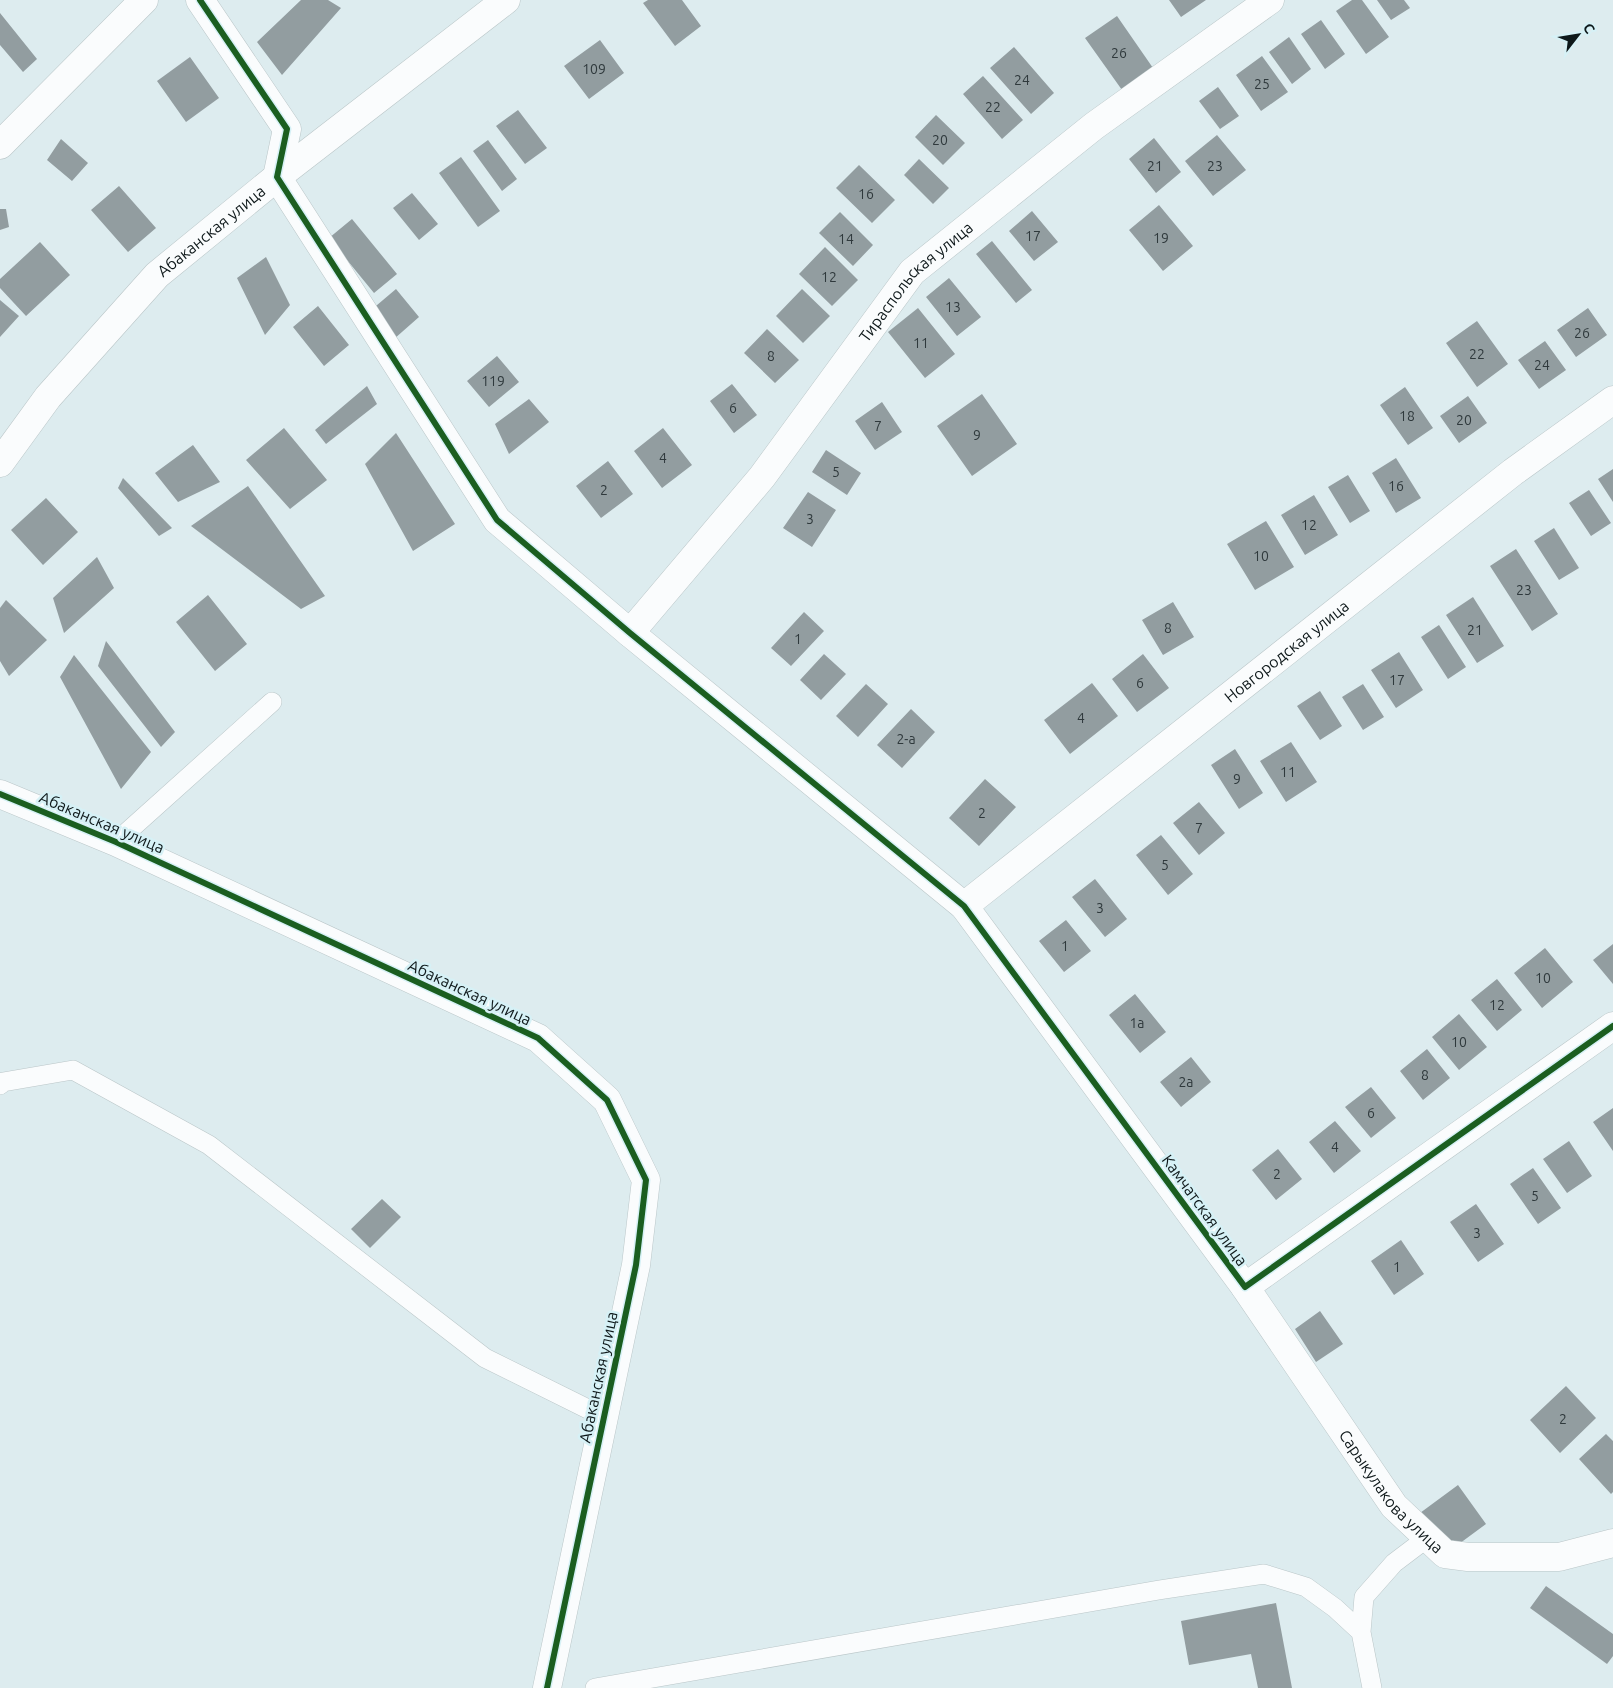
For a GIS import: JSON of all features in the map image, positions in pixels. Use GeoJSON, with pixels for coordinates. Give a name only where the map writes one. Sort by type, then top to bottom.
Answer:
{"type":"FeatureCollection","features":[{"type":"Feature","properties":{"kind":"street"},"geometry":{"type":"LineString","coordinates":[[0,145],[144,0]]}},
{"type":"Feature","properties":{"kind":"street"},"geometry":{"type":"LineString","coordinates":[[200,0],[287,129],[277,177]]}},
{"type":"Feature","properties":{"kind":"street","name":"Абаканская улица"},"geometry":{"type":"LineString","coordinates":[[0,464],[48,397],[157,275],[277,177],[506,0]]}},
{"type":"Feature","properties":{"kind":"street","name":"Тираспольская улица"},"geometry":{"type":"LineString","coordinates":[[630,633],[762,477],[912,272],[1094,126],[1270,0]]}},
{"type":"Feature","properties":{"kind":"street","name":"Камчатская улица"},"geometry":{"type":"LineString","coordinates":[[277,177],[498,520],[630,633],[964,906],[1245,1287],[1613,1026]]}},
{"type":"Feature","properties":{"kind":"street","name":"Новгородская улица"},"geometry":{"type":"LineString","coordinates":[[964,906],[1512,472],[1613,400]]}},
{"type":"Feature","properties":{"kind":"street","name":"Абаканская улица"},"geometry":{"type":"LineString","coordinates":[[0,794],[116,842],[538,1038],[607,1100],[646,1180],[636,1265],[547,1688]]}},
{"type":"Feature","properties":{"kind":"street","name":"Сарыкулакова улица"},"geometry":{"type":"LineString","coordinates":[[1245,1287],[1394,1506],[1445,1554],[1468,1557],[1559,1557],[1613,1543]]}},
{"type":"Feature","properties":{"kind":"lane"},"geometry":{"type":"LineString","coordinates":[[116,842],[272,702]]}},
{"type":"Feature","properties":{"kind":"lane"},"geometry":{"type":"LineString","coordinates":[[0,1086],[3,1082],[73,1070],[209,1144],[484,1358],[604,1417]]}},
{"type":"Feature","properties":{"kind":"lane"},"geometry":{"type":"LineString","coordinates":[[1372,1688],[1361,1632],[1364,1597],[1394,1563],[1428,1538]]}},
{"type":"Feature","properties":{"kind":"lane"},"geometry":{"type":"LineString","coordinates":[[595,1688],[1159,1590],[1264,1574],[1306,1587],[1335,1608],[1361,1632]]}},
{"type":"Feature","properties":{"kind":"building"},"geometry":{"type":"Polygon","coordinates":[[[301,0],[328,0],[341,8],[282,75],[257,42],[301,0]]]}},
{"type":"Feature","properties":{"kind":"building"},"geometry":{"type":"Polygon","coordinates":[[[648,0],[682,0],[701,26],[675,46],[643,3],[648,0]]]}},
{"type":"Feature","properties":{"kind":"building"},"geometry":{"type":"Polygon","coordinates":[[[1169,0],[1206,0],[1181,17],[1169,0]]]}},
{"type":"Feature","properties":{"kind":"building"},"geometry":{"type":"Polygon","coordinates":[[[1352,0],[1362,0],[1389,37],[1366,54],[1336,11],[1352,0]]]}},
{"type":"Feature","properties":{"kind":"building"},"geometry":{"type":"Polygon","coordinates":[[[1377,0],[1404,0],[1410,8],[1391,20],[1377,0]]]}},
{"type":"Feature","properties":{"kind":"building"},"geometry":{"type":"Polygon","coordinates":[[[0,13],[37,59],[23,72],[0,45],[0,13]]]}},
{"type":"Feature","properties":{"kind":"building"},"geometry":{"type":"Polygon","coordinates":[[[1117,16],[1153,68],[1122,90],[1085,38],[1117,16]]]}},
{"type":"Feature","properties":{"kind":"building"},"geometry":{"type":"Polygon","coordinates":[[[1321,20],[1345,54],[1325,69],[1301,34],[1321,20]]]}},
{"type":"Feature","properties":{"kind":"building"},"geometry":{"type":"Polygon","coordinates":[[[1289,37],[1311,69],[1292,84],[1269,52],[1289,37]]]}},
{"type":"Feature","properties":{"kind":"building"},"geometry":{"type":"Polygon","coordinates":[[[600,40],[624,73],[589,99],[564,66],[600,40]]]}},
{"type":"Feature","properties":{"kind":"building"},"geometry":{"type":"Polygon","coordinates":[[[1014,47],[1054,93],[1031,114],[990,68],[1014,47]]]}},
{"type":"Feature","properties":{"kind":"building"},"geometry":{"type":"Polygon","coordinates":[[[1262,56],[1288,92],[1261,111],[1236,75],[1262,56]]]}},
{"type":"Feature","properties":{"kind":"building"},"geometry":{"type":"Polygon","coordinates":[[[190,57],[219,98],[186,122],[157,81],[190,57]]]}},
{"type":"Feature","properties":{"kind":"building"},"geometry":{"type":"Polygon","coordinates":[[[983,76],[1023,120],[1002,139],[963,94],[983,76]]]}},
{"type":"Feature","properties":{"kind":"building"},"geometry":{"type":"Polygon","coordinates":[[[1218,87],[1239,116],[1220,129],[1199,101],[1218,87]]]}},
{"type":"Feature","properties":{"kind":"building"},"geometry":{"type":"Polygon","coordinates":[[[518,110],[547,148],[525,164],[496,126],[518,110]]]}},
{"type":"Feature","properties":{"kind":"building"},"geometry":{"type":"Polygon","coordinates":[[[936,115],[965,143],[943,165],[915,137],[936,115]]]}},
{"type":"Feature","properties":{"kind":"building"},"geometry":{"type":"Polygon","coordinates":[[[1217,135],[1246,170],[1213,196],[1185,161],[1217,135]]]}},
{"type":"Feature","properties":{"kind":"building"},"geometry":{"type":"Polygon","coordinates":[[[1154,138],[1181,172],[1156,193],[1129,159],[1154,138]]]}},
{"type":"Feature","properties":{"kind":"building"},"geometry":{"type":"Polygon","coordinates":[[[61,139],[88,163],[72,181],[47,160],[61,139]]]}},
{"type":"Feature","properties":{"kind":"building"},"geometry":{"type":"Polygon","coordinates":[[[488,140],[517,179],[502,191],[473,151],[488,140]]]}},
{"type":"Feature","properties":{"kind":"building"},"geometry":{"type":"Polygon","coordinates":[[[461,157],[500,211],[478,227],[439,173],[461,157]]]}},
{"type":"Feature","properties":{"kind":"building"},"geometry":{"type":"Polygon","coordinates":[[[919,159],[949,188],[933,204],[904,175],[919,159]]]}},
{"type":"Feature","properties":{"kind":"building"},"geometry":{"type":"Polygon","coordinates":[[[859,165],[895,200],[872,223],[836,188],[859,165]]]}},
{"type":"Feature","properties":{"kind":"building"},"geometry":{"type":"Polygon","coordinates":[[[119,186],[156,228],[128,252],[91,210],[119,186]]]}},
{"type":"Feature","properties":{"kind":"building"},"geometry":{"type":"Polygon","coordinates":[[[412,193],[438,224],[419,240],[393,208],[412,193]]]}},
{"type":"Feature","properties":{"kind":"building"},"geometry":{"type":"Polygon","coordinates":[[[1159,205],[1193,246],[1163,271],[1129,230],[1159,205]]]}},
{"type":"Feature","properties":{"kind":"building"},"geometry":{"type":"Polygon","coordinates":[[[0,209],[6,209],[9,227],[0,230],[0,209]]]}},
{"type":"Feature","properties":{"kind":"building"},"geometry":{"type":"Polygon","coordinates":[[[1032,211],[1058,242],[1034,261],[1009,231],[1032,211]]]}},
{"type":"Feature","properties":{"kind":"building"},"geometry":{"type":"Polygon","coordinates":[[[840,212],[873,245],[853,266],[819,233],[840,212]]]}},
{"type":"Feature","properties":{"kind":"building"},"geometry":{"type":"Polygon","coordinates":[[[352,219],[397,274],[374,293],[329,238],[352,219]]]}},
{"type":"Feature","properties":{"kind":"building"},"geometry":{"type":"Polygon","coordinates":[[[992,241],[1032,290],[1016,303],[976,254],[992,241]]]}},
{"type":"Feature","properties":{"kind":"building"},"geometry":{"type":"Polygon","coordinates":[[[40,242],[70,275],[26,316],[0,288],[0,279],[40,242]]]}},
{"type":"Feature","properties":{"kind":"building"},"geometry":{"type":"Polygon","coordinates":[[[825,247],[858,280],[832,306],[799,274],[825,247]]]}},
{"type":"Feature","properties":{"kind":"building"},"geometry":{"type":"Polygon","coordinates":[[[266,257],[290,305],[265,335],[237,278],[266,257]]]}},
{"type":"Feature","properties":{"kind":"building"},"geometry":{"type":"Polygon","coordinates":[[[949,278],[981,317],[957,336],[926,297],[949,278]]]}},
{"type":"Feature","properties":{"kind":"building"},"geometry":{"type":"Polygon","coordinates":[[[396,289],[419,317],[394,339],[370,311],[396,289]]]}},
{"type":"Feature","properties":{"kind":"building"},"geometry":{"type":"Polygon","coordinates":[[[802,289],[830,316],[803,343],[776,316],[802,289]]]}},
{"type":"Feature","properties":{"kind":"building"},"geometry":{"type":"Polygon","coordinates":[[[0,300],[19,316],[0,337],[0,300]]]}},
{"type":"Feature","properties":{"kind":"building"},"geometry":{"type":"Polygon","coordinates":[[[318,306],[349,345],[324,366],[293,327],[318,306]]]}},
{"type":"Feature","properties":{"kind":"building"},"geometry":{"type":"Polygon","coordinates":[[[918,308],[955,354],[925,378],[888,332],[918,308]]]}},
{"type":"Feature","properties":{"kind":"building"},"geometry":{"type":"Polygon","coordinates":[[[1588,308],[1607,335],[1576,357],[1557,330],[1588,308]]]}},
{"type":"Feature","properties":{"kind":"building"},"geometry":{"type":"Polygon","coordinates":[[[1477,321],[1508,364],[1477,387],[1446,343],[1477,321]]]}},
{"type":"Feature","properties":{"kind":"building"},"geometry":{"type":"Polygon","coordinates":[[[767,329],[799,360],[775,383],[744,353],[767,329]]]}},
{"type":"Feature","properties":{"kind":"building"},"geometry":{"type":"Polygon","coordinates":[[[1545,341],[1566,370],[1539,389],[1518,360],[1545,341]]]}},
{"type":"Feature","properties":{"kind":"building"},"geometry":{"type":"Polygon","coordinates":[[[497,356],[519,382],[489,407],[467,381],[497,356]]]}},
{"type":"Feature","properties":{"kind":"building"},"geometry":{"type":"Polygon","coordinates":[[[732,384],[757,415],[734,433],[710,401],[732,384]]]}},
{"type":"Feature","properties":{"kind":"building"},"geometry":{"type":"Polygon","coordinates":[[[367,386],[377,404],[326,444],[315,430],[367,386]]]}},
{"type":"Feature","properties":{"kind":"building"},"geometry":{"type":"Polygon","coordinates":[[[1405,387],[1433,428],[1408,445],[1380,405],[1405,387]]]}},
{"type":"Feature","properties":{"kind":"building"},"geometry":{"type":"Polygon","coordinates":[[[982,394],[1017,444],[972,476],[937,426],[982,394]]]}},
{"type":"Feature","properties":{"kind":"building"},"geometry":{"type":"Polygon","coordinates":[[[1468,396],[1487,423],[1459,443],[1440,416],[1468,396]]]}},
{"type":"Feature","properties":{"kind":"building"},"geometry":{"type":"Polygon","coordinates":[[[529,399],[549,422],[509,454],[495,424],[529,399]]]}},
{"type":"Feature","properties":{"kind":"building"},"geometry":{"type":"Polygon","coordinates":[[[882,402],[902,432],[875,450],[855,421],[882,402]]]}},
{"type":"Feature","properties":{"kind":"building"},"geometry":{"type":"Polygon","coordinates":[[[284,428],[327,480],[290,509],[246,460],[284,428]]]}},
{"type":"Feature","properties":{"kind":"building"},"geometry":{"type":"Polygon","coordinates":[[[663,428],[692,465],[662,488],[634,451],[663,428]]]}},
{"type":"Feature","properties":{"kind":"building"},"geometry":{"type":"Polygon","coordinates":[[[396,433],[455,524],[413,551],[365,464],[396,433]]]}},
{"type":"Feature","properties":{"kind":"building"},"geometry":{"type":"Polygon","coordinates":[[[193,445],[220,482],[178,502],[155,473],[193,445]]]}},
{"type":"Feature","properties":{"kind":"building"},"geometry":{"type":"Polygon","coordinates":[[[826,450],[861,473],[847,495],[812,472],[826,450]]]}},
{"type":"Feature","properties":{"kind":"building"},"geometry":{"type":"Polygon","coordinates":[[[1396,458],[1421,498],[1396,513],[1372,473],[1396,458]]]}},
{"type":"Feature","properties":{"kind":"building"},"geometry":{"type":"Polygon","coordinates":[[[608,461],[633,494],[601,518],[576,486],[608,461]]]}},
{"type":"Feature","properties":{"kind":"building"},"geometry":{"type":"Polygon","coordinates":[[[1613,469],[1613,502],[1598,479],[1613,469]]]}},
{"type":"Feature","properties":{"kind":"building"},"geometry":{"type":"Polygon","coordinates":[[[1348,475],[1370,511],[1350,523],[1328,487],[1348,475]]]}},
{"type":"Feature","properties":{"kind":"building"},"geometry":{"type":"Polygon","coordinates":[[[123,478],[172,528],[159,536],[118,488],[123,478]]]}},
{"type":"Feature","properties":{"kind":"building"},"geometry":{"type":"Polygon","coordinates":[[[248,486],[325,596],[301,609],[191,526],[248,486]]]}},
{"type":"Feature","properties":{"kind":"building"},"geometry":{"type":"Polygon","coordinates":[[[1589,490],[1611,523],[1591,536],[1569,503],[1589,490]]]}},
{"type":"Feature","properties":{"kind":"building"},"geometry":{"type":"Polygon","coordinates":[[[808,492],[836,510],[812,547],[783,528],[808,492]]]}},
{"type":"Feature","properties":{"kind":"building"},"geometry":{"type":"Polygon","coordinates":[[[1314,495],[1338,535],[1305,555],[1281,515],[1314,495]]]}},
{"type":"Feature","properties":{"kind":"building"},"geometry":{"type":"Polygon","coordinates":[[[46,498],[78,532],[43,565],[11,530],[46,498]]]}},
{"type":"Feature","properties":{"kind":"building"},"geometry":{"type":"Polygon","coordinates":[[[1266,521],[1294,567],[1255,590],[1227,544],[1266,521]]]}},
{"type":"Feature","properties":{"kind":"building"},"geometry":{"type":"Polygon","coordinates":[[[1554,528],[1579,568],[1559,580],[1534,541],[1554,528]]]}},
{"type":"Feature","properties":{"kind":"building"},"geometry":{"type":"Polygon","coordinates":[[[1516,549],[1558,614],[1532,631],[1490,566],[1516,549]]]}},
{"type":"Feature","properties":{"kind":"building"},"geometry":{"type":"Polygon","coordinates":[[[97,557],[114,588],[64,633],[53,598],[97,557]]]}},
{"type":"Feature","properties":{"kind":"building"},"geometry":{"type":"Polygon","coordinates":[[[208,595],[247,644],[215,671],[176,622],[208,595]]]}},
{"type":"Feature","properties":{"kind":"building"},"geometry":{"type":"Polygon","coordinates":[[[1473,597],[1504,646],[1477,663],[1446,615],[1473,597]]]}},
{"type":"Feature","properties":{"kind":"building"},"geometry":{"type":"Polygon","coordinates":[[[6,600],[47,640],[9,676],[0,661],[0,608],[6,600]]]}},
{"type":"Feature","properties":{"kind":"building"},"geometry":{"type":"Polygon","coordinates":[[[1173,602],[1194,637],[1163,655],[1142,620],[1173,602]]]}},
{"type":"Feature","properties":{"kind":"building"},"geometry":{"type":"Polygon","coordinates":[[[804,612],[824,631],[791,666],[771,648],[804,612]]]}},
{"type":"Feature","properties":{"kind":"building"},"geometry":{"type":"Polygon","coordinates":[[[1439,625],[1466,667],[1448,679],[1421,637],[1439,625]]]}},
{"type":"Feature","properties":{"kind":"building"},"geometry":{"type":"Polygon","coordinates":[[[106,641],[175,732],[161,747],[98,666],[106,641]]]}},
{"type":"Feature","properties":{"kind":"building"},"geometry":{"type":"Polygon","coordinates":[[[1399,652],[1423,690],[1396,708],[1371,670],[1399,652]]]}},
{"type":"Feature","properties":{"kind":"building"},"geometry":{"type":"Polygon","coordinates":[[[824,654],[846,674],[821,700],[800,680],[824,654]]]}},
{"type":"Feature","properties":{"kind":"building"},"geometry":{"type":"Polygon","coordinates":[[[1143,654],[1169,688],[1137,712],[1112,679],[1143,654]]]}},
{"type":"Feature","properties":{"kind":"building"},"geometry":{"type":"Polygon","coordinates":[[[74,655],[151,752],[121,789],[60,677],[74,655]]]}},
{"type":"Feature","properties":{"kind":"building"},"geometry":{"type":"Polygon","coordinates":[[[1092,683],[1118,716],[1070,754],[1044,720],[1092,683]]]}},
{"type":"Feature","properties":{"kind":"building"},"geometry":{"type":"Polygon","coordinates":[[[866,684],[888,704],[858,737],[836,716],[866,684]]]}},
{"type":"Feature","properties":{"kind":"building"},"geometry":{"type":"Polygon","coordinates":[[[1363,684],[1384,717],[1363,730],[1342,697],[1363,684]]]}},
{"type":"Feature","properties":{"kind":"building"},"geometry":{"type":"Polygon","coordinates":[[[1320,691],[1342,726],[1320,740],[1297,706],[1320,691]]]}},
{"type":"Feature","properties":{"kind":"building"},"geometry":{"type":"Polygon","coordinates":[[[911,709],[935,732],[902,768],[877,745],[911,709]]]}},
{"type":"Feature","properties":{"kind":"building"},"geometry":{"type":"Polygon","coordinates":[[[1291,742],[1317,782],[1286,802],[1260,761],[1291,742]]]}},
{"type":"Feature","properties":{"kind":"building"},"geometry":{"type":"Polygon","coordinates":[[[1235,749],[1263,793],[1239,809],[1211,765],[1235,749]]]}},
{"type":"Feature","properties":{"kind":"building"},"geometry":{"type":"Polygon","coordinates":[[[985,779],[1016,807],[979,846],[949,818],[985,779]]]}},
{"type":"Feature","properties":{"kind":"building"},"geometry":{"type":"Polygon","coordinates":[[[1199,802],[1225,833],[1199,855],[1173,823],[1199,802]]]}},
{"type":"Feature","properties":{"kind":"building"},"geometry":{"type":"Polygon","coordinates":[[[1161,835],[1193,874],[1168,895],[1136,855],[1161,835]]]}},
{"type":"Feature","properties":{"kind":"building"},"geometry":{"type":"Polygon","coordinates":[[[1095,879],[1127,919],[1105,937],[1072,897],[1095,879]]]}},
{"type":"Feature","properties":{"kind":"building"},"geometry":{"type":"Polygon","coordinates":[[[1066,920],[1091,951],[1064,972],[1039,941],[1066,920]]]}},
{"type":"Feature","properties":{"kind":"building"},"geometry":{"type":"Polygon","coordinates":[[[1613,944],[1613,984],[1593,960],[1613,944]]]}},
{"type":"Feature","properties":{"kind":"building"},"geometry":{"type":"Polygon","coordinates":[[[1545,948],[1573,982],[1542,1008],[1514,973],[1545,948]]]}},
{"type":"Feature","properties":{"kind":"building"},"geometry":{"type":"Polygon","coordinates":[[[1497,979],[1522,1010],[1497,1031],[1471,1000],[1497,979]]]}},
{"type":"Feature","properties":{"kind":"building"},"geometry":{"type":"Polygon","coordinates":[[[1135,994],[1166,1032],[1140,1053],[1109,1015],[1135,994]]]}},
{"type":"Feature","properties":{"kind":"building"},"geometry":{"type":"Polygon","coordinates":[[[1459,1014],[1487,1047],[1459,1070],[1432,1037],[1459,1014]]]}},
{"type":"Feature","properties":{"kind":"building"},"geometry":{"type":"Polygon","coordinates":[[[1427,1049],[1450,1078],[1423,1100],[1400,1071],[1427,1049]]]}},
{"type":"Feature","properties":{"kind":"building"},"geometry":{"type":"Polygon","coordinates":[[[1191,1057],[1211,1082],[1181,1107],[1160,1082],[1191,1057]]]}},
{"type":"Feature","properties":{"kind":"building"},"geometry":{"type":"Polygon","coordinates":[[[1371,1087],[1396,1118],[1371,1138],[1345,1107],[1371,1087]]]}},
{"type":"Feature","properties":{"kind":"building"},"geometry":{"type":"Polygon","coordinates":[[[1613,1108],[1613,1151],[1593,1122],[1613,1108]]]}},
{"type":"Feature","properties":{"kind":"building"},"geometry":{"type":"Polygon","coordinates":[[[1335,1121],[1361,1151],[1334,1173],[1309,1142],[1335,1121]]]}},
{"type":"Feature","properties":{"kind":"building"},"geometry":{"type":"Polygon","coordinates":[[[1569,1141],[1592,1176],[1567,1193],[1543,1159],[1569,1141]]]}},
{"type":"Feature","properties":{"kind":"building"},"geometry":{"type":"Polygon","coordinates":[[[1278,1149],[1302,1179],[1276,1200],[1252,1170],[1278,1149]]]}},
{"type":"Feature","properties":{"kind":"building"},"geometry":{"type":"Polygon","coordinates":[[[1533,1168],[1561,1208],[1538,1224],[1510,1184],[1533,1168]]]}},
{"type":"Feature","properties":{"kind":"building"},"geometry":{"type":"Polygon","coordinates":[[[382,1199],[401,1217],[370,1248],[351,1229],[382,1199]]]}},
{"type":"Feature","properties":{"kind":"building"},"geometry":{"type":"Polygon","coordinates":[[[1476,1204],[1504,1244],[1478,1262],[1450,1222],[1476,1204]]]}},
{"type":"Feature","properties":{"kind":"building"},"geometry":{"type":"Polygon","coordinates":[[[1401,1240],[1424,1274],[1394,1295],[1371,1261],[1401,1240]]]}},
{"type":"Feature","properties":{"kind":"building"},"geometry":{"type":"Polygon","coordinates":[[[1320,1311],[1343,1344],[1316,1362],[1295,1329],[1320,1311]]]}},
{"type":"Feature","properties":{"kind":"building"},"geometry":{"type":"Polygon","coordinates":[[[1566,1386],[1596,1418],[1560,1453],[1530,1420],[1566,1386]]]}},
{"type":"Feature","properties":{"kind":"building"},"geometry":{"type":"Polygon","coordinates":[[[1606,1434],[1613,1441],[1613,1492],[1611,1494],[1579,1459],[1606,1434]]]}},
{"type":"Feature","properties":{"kind":"building"},"geometry":{"type":"Polygon","coordinates":[[[1458,1485],[1486,1524],[1448,1552],[1420,1513],[1458,1485]]]}},
{"type":"Feature","properties":{"kind":"building"},"geometry":{"type":"Polygon","coordinates":[[[1546,1586],[1613,1634],[1613,1656],[1607,1664],[1530,1608],[1546,1586]]]}},
{"type":"Feature","properties":{"kind":"building"},"geometry":{"type":"Polygon","coordinates":[[[1276,1603],[1292,1688],[1258,1688],[1251,1654],[1189,1665],[1181,1621],[1276,1603]]]}},
{"type":"Feature","properties":{"kind":"cycle path"},"geometry":{"type":"LineString","coordinates":[[200,0],[287,129],[277,177],[497,520],[630,633],[964,906],[1245,1287],[1613,1026]]}},
{"type":"Feature","properties":{"kind":"cycle path"},"geometry":{"type":"LineString","coordinates":[[0,794],[116,842],[538,1038],[607,1100],[646,1180],[636,1265],[547,1688]]}}]}
